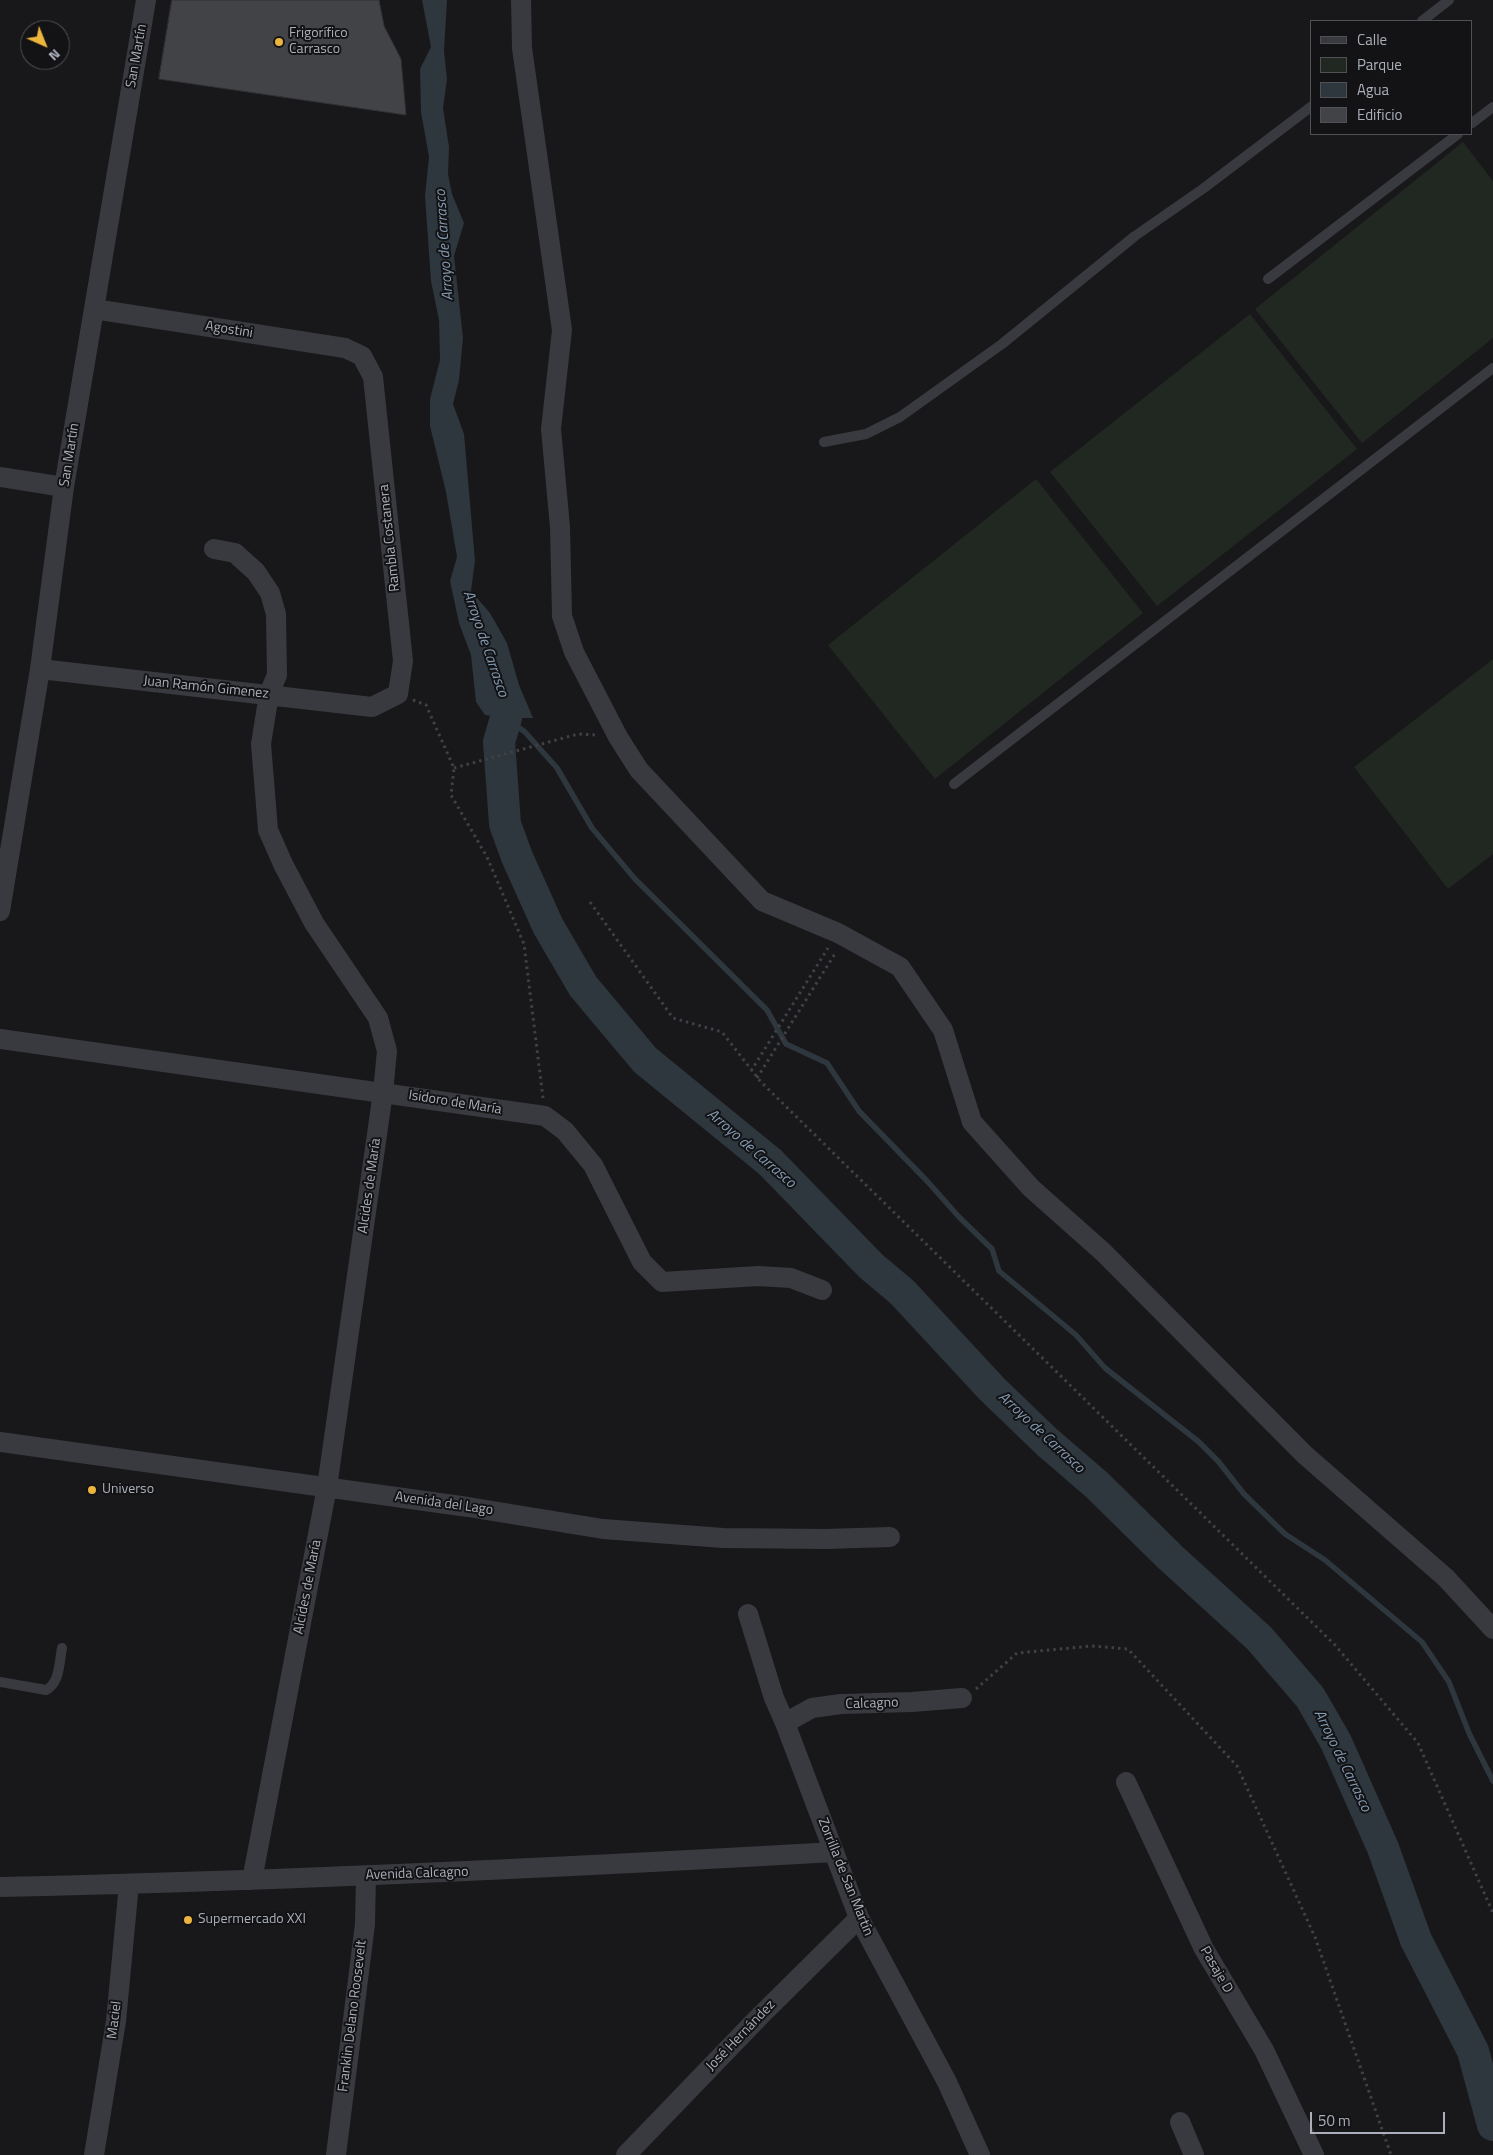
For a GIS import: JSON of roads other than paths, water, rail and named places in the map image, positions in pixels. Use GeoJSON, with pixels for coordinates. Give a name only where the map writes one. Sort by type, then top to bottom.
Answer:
{"type":"FeatureCollection","features":[{"type":"Feature","properties":{"kind":"street","name":"San Martín"},"geometry":{"type":"LineString","coordinates":[[0,911],[40,669],[64,487],[146,0]]}},
{"type":"Feature","properties":{"kind":"street"},"geometry":{"type":"LineString","coordinates":[[521,0],[522,48],[562,330],[551,429],[560,527],[562,616],[574,652],[593,691],[639,770],[762,900],[842,935],[900,967],[943,1030],[972,1122],[1031,1188],[1104,1252],[1305,1455],[1446,1578],[1493,1629]]}},
{"type":"Feature","properties":{"kind":"street","name":"Agostini"},"geometry":{"type":"LineString","coordinates":[[94,309],[345,348],[362,356]]}},
{"type":"Feature","properties":{"kind":"street","name":"Rambla Costanera"},"geometry":{"type":"LineString","coordinates":[[362,356],[373,377],[376,396],[403,661],[398,694],[372,707]]}},
{"type":"Feature","properties":{"kind":"street"},"geometry":{"type":"LineString","coordinates":[[0,477],[64,487]]}},
{"type":"Feature","properties":{"kind":"street","name":"Alcides de María"},"geometry":{"type":"LineString","coordinates":[[214,549],[235,553],[256,572],[270,593],[276,614],[277,675],[269,694],[262,744],[268,830],[283,864],[314,923],[378,1018],[387,1051],[383,1092],[327,1487],[252,1880]]}},
{"type":"Feature","properties":{"kind":"street","name":"Juan Ramón Gimenez"},"geometry":{"type":"LineString","coordinates":[[40,669],[372,707]]}},
{"type":"Feature","properties":{"kind":"street","name":"Isidoro de María"},"geometry":{"type":"LineString","coordinates":[[0,1039],[545,1116],[565,1131],[593,1166],[642,1262],[662,1282],[758,1276],[791,1278],[822,1290]]}},
{"type":"Feature","properties":{"kind":"street","name":"Avenida del Lago"},"geometry":{"type":"LineString","coordinates":[[0,1442],[327,1487],[602,1528],[723,1538],[825,1539],[890,1537]]}},
{"type":"Feature","properties":{"kind":"street","name":"Zorrilla de San Martín"},"geometry":{"type":"LineString","coordinates":[[748,1614],[774,1698],[859,1918],[947,2082],[980,2155]]}},
{"type":"Feature","properties":{"kind":"street","name":"Calcagno"},"geometry":{"type":"LineString","coordinates":[[785,1723],[812,1708],[841,1704],[912,1702],[962,1698]]}},
{"type":"Feature","properties":{"kind":"street","name":"Pasaje D"},"geometry":{"type":"LineString","coordinates":[[1126,1782],[1204,1949],[1264,2050],[1314,2155]]}},
{"type":"Feature","properties":{"kind":"street","name":"Avenida Calcagno"},"geometry":{"type":"LineString","coordinates":[[0,1887],[366,1876],[552,1868],[834,1852]]}},
{"type":"Feature","properties":{"kind":"street","name":"Franklin Delano Roosevelt"},"geometry":{"type":"LineString","coordinates":[[336,2155],[365,1924],[366,1876]]}},
{"type":"Feature","properties":{"kind":"street","name":"Maciel"},"geometry":{"type":"LineString","coordinates":[[94,2155],[116,2021],[130,1884]]}},
{"type":"Feature","properties":{"kind":"street","name":"José Hernández"},"geometry":{"type":"LineString","coordinates":[[626,2155],[758,2018],[859,1918]]}},
{"type":"Feature","properties":{"kind":"street"},"geometry":{"type":"LineString","coordinates":[[1180,2122],[1194,2155]]}},
{"type":"Feature","properties":{"kind":"lane"},"geometry":{"type":"LineString","coordinates":[[1423,20],[1449,0]]}},
{"type":"Feature","properties":{"kind":"lane"},"geometry":{"type":"LineString","coordinates":[[1473,123],[1493,107]]}},
{"type":"Feature","properties":{"kind":"lane"},"geometry":{"type":"LineString","coordinates":[[824,442],[866,434],[900,417],[1002,344],[1135,236],[1204,188],[1310,108]]}},
{"type":"Feature","properties":{"kind":"lane"},"geometry":{"type":"LineString","coordinates":[[1268,279],[1457,135]]}},
{"type":"Feature","properties":{"kind":"lane"},"geometry":{"type":"LineString","coordinates":[[954,784],[1493,368]]}},
{"type":"Feature","properties":{"kind":"lane"},"geometry":{"type":"LineString","coordinates":[[0,1682],[46,1690],[52,1687],[56,1682],[62,1648]]}},
{"type":"Feature","properties":{"kind":"water"},"geometry":{"type":"Polygon","coordinates":[[[422,0],[447,0],[444,51],[447,79],[443,108],[449,147],[448,174],[452,194],[464,223],[454,256],[463,338],[459,380],[453,404],[464,434],[475,561],[471,591],[490,613],[507,643],[519,685],[533,718],[506,718],[485,715],[476,702],[471,655],[459,623],[450,581],[457,557],[446,492],[430,426],[430,399],[440,360],[439,320],[431,281],[425,196],[429,157],[421,112],[420,69],[431,47],[422,0]]]}},
{"type":"Feature","properties":{"kind":"waterway","name":"Arroyo de Carrasco"},"geometry":{"type":"LineString","coordinates":[[497,675],[506,707],[506,718],[499,742],[505,824],[517,857],[548,926],[583,986],[645,1060],[770,1162],[871,1266],[902,1292],[992,1389],[1259,1638],[1310,1697],[1336,1742],[1383,1848],[1416,1940],[1473,2051],[1493,2125]]}},
{"type":"Feature","properties":{"kind":"waterway"},"geometry":{"type":"LineString","coordinates":[[506,718],[525,732],[557,768],[592,828],[635,879],[767,1010],[786,1044],[827,1063],[859,1111],[959,1217],[992,1249],[999,1271],[1076,1335],[1105,1368],[1199,1442],[1218,1461],[1244,1494],[1285,1534],[1325,1560],[1422,1642],[1449,1682],[1469,1733],[1493,1781]]}},
{"type":"Feature","properties":{"kind":"place","name":"Frigorífico Carrasco"},"geometry":{"type":"Point","coordinates":[279,42]}},
{"type":"Feature","properties":{"kind":"place","name":"Universo"},"geometry":{"type":"Point","coordinates":[92,1490]}},
{"type":"Feature","properties":{"kind":"place","name":"Supermercado XXI"},"geometry":{"type":"Point","coordinates":[188,1920]}}]}
